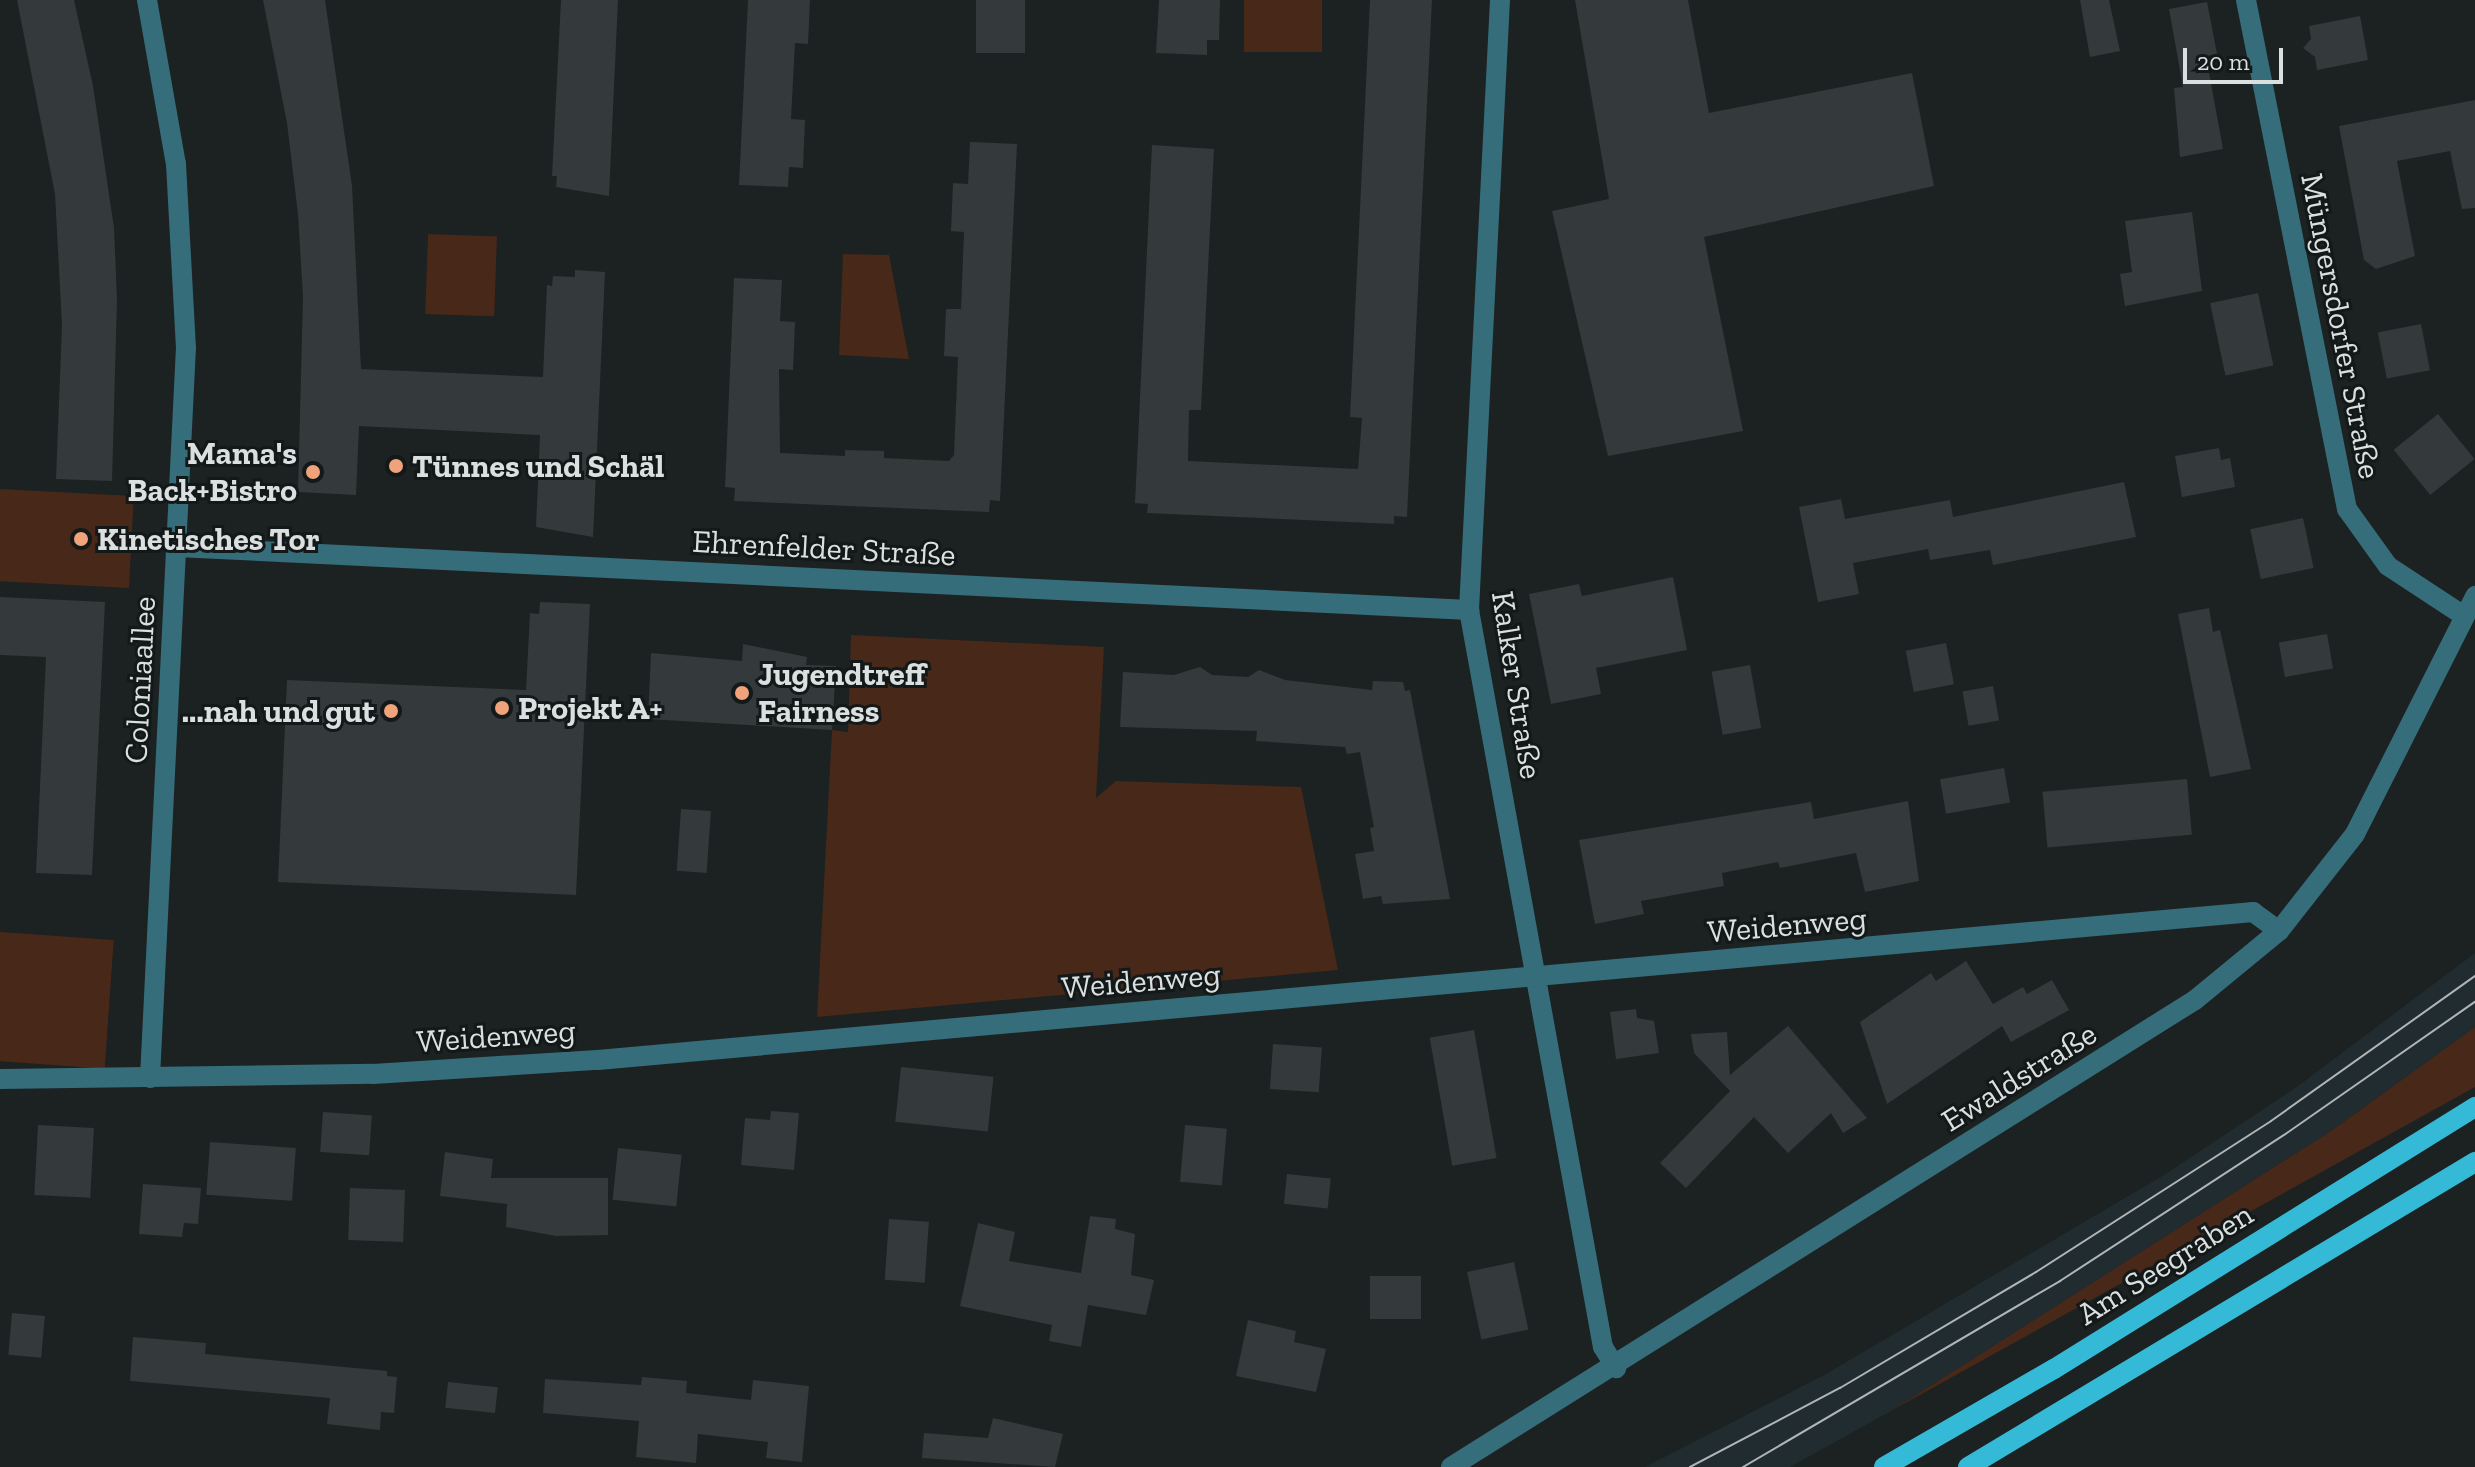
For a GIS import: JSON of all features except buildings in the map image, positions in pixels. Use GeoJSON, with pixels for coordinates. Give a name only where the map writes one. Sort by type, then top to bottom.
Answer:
{"type":"FeatureCollection","features":[{"type":"Feature","properties":{"kind":"main road","name":"Am Seegraben"},"geometry":{"type":"LineString","coordinates":[[1884,1467],[2054,1369],[2475,1107]]}},
{"type":"Feature","properties":{"kind":"main road"},"geometry":{"type":"LineString","coordinates":[[1968,1467],[2475,1162]]}},
{"type":"Feature","properties":{"kind":"street","name":"Coloniaallee"},"geometry":{"type":"LineString","coordinates":[[147,0],[176,164],[184,275],[177,547],[150,1078]]}},
{"type":"Feature","properties":{"kind":"street","name":"Kalker Straße"},"geometry":{"type":"LineString","coordinates":[[1500,0],[1469,610],[1539,976],[1603,1347],[1616,1368]]}},
{"type":"Feature","properties":{"kind":"street","name":"Müngersdorfer Straße"},"geometry":{"type":"LineString","coordinates":[[2246,0],[2347,509],[2388,566],[2461,614]]}},
{"type":"Feature","properties":{"kind":"street","name":"Ehrenfelder Straße"},"geometry":{"type":"LineString","coordinates":[[177,547],[1469,610]]}},
{"type":"Feature","properties":{"kind":"street","name":"Ewaldstraße"},"geometry":{"type":"LineString","coordinates":[[1451,1467],[1616,1368],[2195,1000],[2279,931],[2355,834],[2461,614],[2475,596]]}},
{"type":"Feature","properties":{"kind":"street","name":"Weidenweg"},"geometry":{"type":"LineString","coordinates":[[0,1079],[373,1074],[598,1060],[2253,912],[2279,931]]}},
{"type":"Feature","properties":{"kind":"shaded area"},"geometry":{"type":"Polygon","coordinates":[[[1244,0],[1322,0],[1322,52],[1244,52],[1244,0]]]}},
{"type":"Feature","properties":{"kind":"shaded area"},"geometry":{"type":"Polygon","coordinates":[[[428,234],[497,236],[494,316],[425,314],[428,234]]]}},
{"type":"Feature","properties":{"kind":"shaded area"},"geometry":{"type":"Polygon","coordinates":[[[843,254],[889,255],[909,359],[839,355],[843,254]]]}},
{"type":"Feature","properties":{"kind":"shaded area"},"geometry":{"type":"Polygon","coordinates":[[[0,489],[134,496],[129,588],[0,581],[0,489]]]}},
{"type":"Feature","properties":{"kind":"shaded area"},"geometry":{"type":"Polygon","coordinates":[[[851,635],[1104,647],[1096,798],[1116,781],[1301,787],[1338,970],[817,1017],[832,730],[848,732],[851,635]]]}},
{"type":"Feature","properties":{"kind":"shaded area"},"geometry":{"type":"Polygon","coordinates":[[[0,932],[114,940],[105,1069],[0,1061],[0,932]]]}},
{"type":"Feature","properties":{"kind":"shaded area"},"geometry":{"type":"Polygon","coordinates":[[[2475,953],[2475,1027],[2331,1131],[1891,1411],[1790,1467],[1645,1467],[1826,1374],[2164,1175],[2298,1086],[2475,953]]]}},
{"type":"Feature","properties":{"kind":"shaded area"},"geometry":{"type":"Polygon","coordinates":[[[2475,1027],[2475,1087],[1891,1411],[2331,1131],[2475,1027]]]}},
{"type":"Feature","properties":{"kind":"tram line"},"geometry":{"type":"LineString","coordinates":[[1690,1467],[1840,1388],[2036,1272],[2271,1121],[2475,976]]}},
{"type":"Feature","properties":{"kind":"tram line"},"geometry":{"type":"LineString","coordinates":[[1743,1467],[2060,1281],[2284,1135],[2475,1002]]}},
{"type":"Feature","properties":{"kind":"place","name":"Tünnes und Schäl"},"geometry":{"type":"Point","coordinates":[396,466]}},
{"type":"Feature","properties":{"kind":"place","name":"Mama's Back+Bistro"},"geometry":{"type":"Point","coordinates":[313,472]}},
{"type":"Feature","properties":{"kind":"place","name":"Kinetisches Tor"},"geometry":{"type":"Point","coordinates":[81,539]}},
{"type":"Feature","properties":{"kind":"place","name":"Jugendtreff Fairness"},"geometry":{"type":"Point","coordinates":[742,693]}},
{"type":"Feature","properties":{"kind":"place","name":"Projekt A+"},"geometry":{"type":"Point","coordinates":[502,708]}},
{"type":"Feature","properties":{"kind":"place","name":"...nah und gut"},"geometry":{"type":"Point","coordinates":[391,711]}}]}
